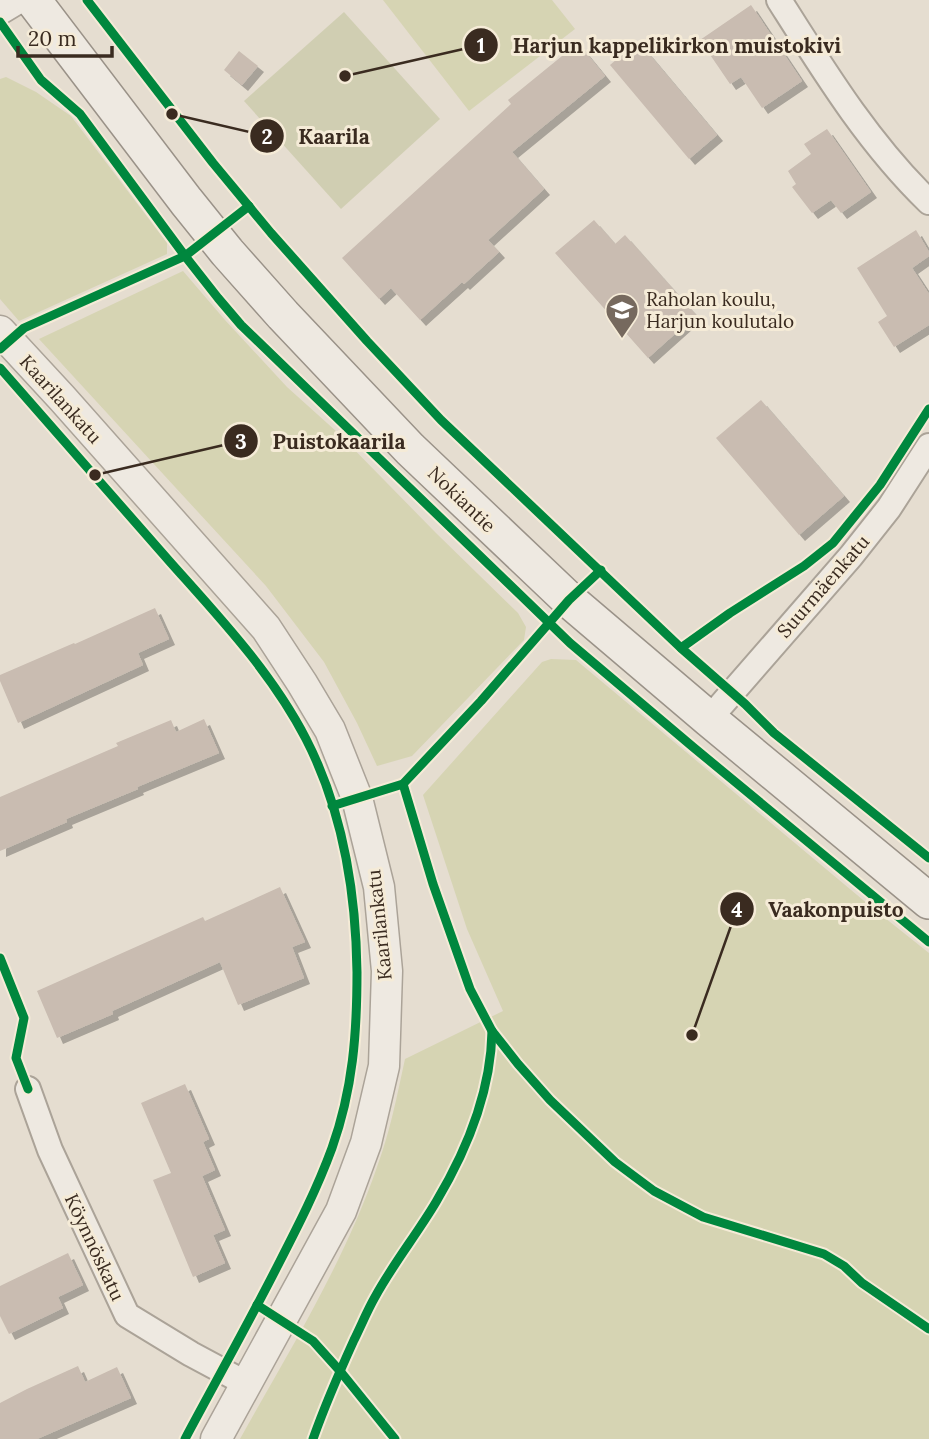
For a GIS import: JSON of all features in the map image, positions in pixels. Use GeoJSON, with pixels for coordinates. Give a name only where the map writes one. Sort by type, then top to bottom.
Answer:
{"type":"FeatureCollection","features":[{"type":"Feature","properties":{"kind":"main road","name":"Nokiantie"},"geometry":{"type":"LineString","coordinates":[[33,0],[227,252],[410,449],[569,600],[929,901]]}},
{"type":"Feature","properties":{"kind":"street"},"geometry":{"type":"LineString","coordinates":[[0,9],[15,0]]}},
{"type":"Feature","properties":{"kind":"street"},"geometry":{"type":"LineString","coordinates":[[779,0],[837,92],[902,176],[929,202]]}},
{"type":"Feature","properties":{"kind":"street","name":"Kaarilankatu"},"geometry":{"type":"LineString","coordinates":[[0,331],[266,628],[330,730],[357,798],[379,887],[387,971],[384,1066],[366,1143],[341,1211],[216,1439]]}},
{"type":"Feature","properties":{"kind":"street","name":"Suurmäenkatu"},"geometry":{"type":"LineString","coordinates":[[709,719],[851,556],[889,508],[929,446]]}},
{"type":"Feature","properties":{"kind":"street","name":"Köynnöskatu"},"geometry":{"type":"LineString","coordinates":[[28,1089],[50,1150],[127,1315],[247,1384]]}},
{"type":"Feature","properties":{"kind":"shaded area"},"geometry":{"type":"Polygon","coordinates":[[[383,0],[552,0],[575,29],[469,111],[383,0]]]}},
{"type":"Feature","properties":{"kind":"shaded area"},"geometry":{"type":"Polygon","coordinates":[[[344,12],[440,119],[341,209],[244,101],[344,12]]]}},
{"type":"Feature","properties":{"kind":"shaded area"},"geometry":{"type":"Polygon","coordinates":[[[6,77],[36,92],[71,116],[167,243],[167,254],[19,321],[0,299],[0,79],[6,77]]]}},
{"type":"Feature","properties":{"kind":"shaded area"},"geometry":{"type":"Polygon","coordinates":[[[183,271],[287,387],[337,432],[518,613],[526,627],[524,640],[412,756],[377,766],[324,662],[266,586],[39,339],[183,271]]]}},
{"type":"Feature","properties":{"kind":"shaded area"},"geometry":{"type":"Polygon","coordinates":[[[551,659],[576,660],[929,953],[929,1439],[240,1439],[349,1238],[382,1154],[405,1059],[503,1011],[467,929],[423,795],[542,662],[551,659]]]}},
{"type":"Feature","properties":{"kind":"building"},"geometry":{"type":"Polygon","coordinates":[[[751,5],[802,81],[762,108],[741,77],[730,84],[700,40],[751,5]]]}},
{"type":"Feature","properties":{"kind":"building"},"geometry":{"type":"Polygon","coordinates":[[[638,41],[717,135],[689,159],[610,65],[638,41]]]}},
{"type":"Feature","properties":{"kind":"building"},"geometry":{"type":"Polygon","coordinates":[[[578,43],[605,76],[512,152],[544,189],[488,240],[499,252],[420,320],[391,288],[379,299],[342,258],[511,104],[508,100],[578,43]]]}},
{"type":"Feature","properties":{"kind":"building"},"geometry":{"type":"Polygon","coordinates":[[[239,51],[258,66],[242,85],[224,70],[239,51]]]}},
{"type":"Feature","properties":{"kind":"building"},"geometry":{"type":"Polygon","coordinates":[[[827,129],[871,192],[841,213],[831,200],[812,213],[792,187],[796,184],[788,171],[811,154],[804,144],[827,129]]]}},
{"type":"Feature","properties":{"kind":"building"},"geometry":{"type":"Polygon","coordinates":[[[594,220],[615,244],[625,235],[696,315],[648,358],[555,253],[594,220]]]}},
{"type":"Feature","properties":{"kind":"building"},"geometry":{"type":"Polygon","coordinates":[[[916,230],[929,252],[929,256],[912,268],[929,294],[929,325],[894,347],[878,322],[887,316],[857,268],[916,230]]]}},
{"type":"Feature","properties":{"kind":"building"},"geometry":{"type":"Polygon","coordinates":[[[761,400],[844,496],[799,535],[716,438],[761,400]]]}},
{"type":"Feature","properties":{"kind":"building"},"geometry":{"type":"Polygon","coordinates":[[[155,608],[169,639],[138,653],[143,665],[18,723],[0,681],[0,675],[155,608]]]}},
{"type":"Feature","properties":{"kind":"building"},"geometry":{"type":"Polygon","coordinates":[[[204,719],[219,753],[137,787],[138,789],[66,819],[67,822],[0,851],[0,797],[171,720],[176,732],[204,719]]]}},
{"type":"Feature","properties":{"kind":"building"},"geometry":{"type":"Polygon","coordinates":[[[280,887],[305,942],[292,947],[304,978],[238,1005],[220,962],[57,1038],[37,991],[203,917],[205,921],[280,887]]]}},
{"type":"Feature","properties":{"kind":"building"},"geometry":{"type":"Polygon","coordinates":[[[185,1084],[209,1139],[203,1142],[215,1170],[202,1176],[225,1230],[213,1235],[225,1263],[193,1277],[153,1180],[171,1173],[141,1103],[185,1084]]]}},
{"type":"Feature","properties":{"kind":"building"},"geometry":{"type":"Polygon","coordinates":[[[68,1253],[83,1285],[58,1297],[63,1308],[9,1334],[0,1316],[0,1286],[68,1253]]]}},
{"type":"Feature","properties":{"kind":"building"},"geometry":{"type":"Polygon","coordinates":[[[78,1366],[85,1382],[117,1367],[131,1398],[37,1439],[0,1439],[0,1403],[78,1366]]]}},
{"type":"Feature","properties":{"kind":"cycle path"},"geometry":{"type":"LineString","coordinates":[[87,0],[213,163],[271,233],[441,420],[774,733],[929,858]]}},
{"type":"Feature","properties":{"kind":"cycle path"},"geometry":{"type":"LineString","coordinates":[[0,22],[41,80],[80,114],[185,256],[241,325],[570,643],[929,942]]}},
{"type":"Feature","properties":{"kind":"cycle path"},"geometry":{"type":"LineString","coordinates":[[0,349],[24,328],[185,256],[249,206]]}},
{"type":"Feature","properties":{"kind":"cycle path"},"geometry":{"type":"LineString","coordinates":[[0,368],[226,625],[277,691],[306,739],[318,766],[329,794],[345,852],[354,912],[357,972],[356,1017],[345,1104],[314,1193],[185,1439]]}},
{"type":"Feature","properties":{"kind":"cycle path"},"geometry":{"type":"LineString","coordinates":[[681,648],[804,566],[833,543],[880,485],[929,409]]}},
{"type":"Feature","properties":{"kind":"cycle path"},"geometry":{"type":"LineString","coordinates":[[332,806],[403,784],[481,701],[569,600],[601,570]]}},
{"type":"Feature","properties":{"kind":"cycle path"},"geometry":{"type":"LineString","coordinates":[[403,784],[433,884],[470,989],[492,1031],[550,1100],[615,1162],[654,1191],[703,1217],[824,1254],[929,1329]]}},
{"type":"Feature","properties":{"kind":"cycle path"},"geometry":{"type":"LineString","coordinates":[[0,958],[24,1018],[16,1058],[28,1089]]}},
{"type":"Feature","properties":{"kind":"cycle path"},"geometry":{"type":"LineString","coordinates":[[313,1439],[372,1302],[436,1202],[458,1162],[482,1098],[491,1054],[492,1031]]}},
{"type":"Feature","properties":{"kind":"cycle path"},"geometry":{"type":"LineString","coordinates":[[257,1305],[313,1341],[395,1439]]}},
{"type":"Feature","properties":{"kind":"place","name":"Harjun kappelikirkon muistokivi"},"geometry":{"type":"Point","coordinates":[345,76]}},
{"type":"Feature","properties":{"kind":"place","name":"Kaarila"},"geometry":{"type":"Point","coordinates":[172,114]}},
{"type":"Feature","properties":{"kind":"place","name":"Raholan koulu, Harjun koulutalo"},"geometry":{"type":"Point","coordinates":[622,340]}},
{"type":"Feature","properties":{"kind":"place","name":"Puistokaarila"},"geometry":{"type":"Point","coordinates":[95,475]}},
{"type":"Feature","properties":{"kind":"place","name":"Vaakonpuisto"},"geometry":{"type":"Point","coordinates":[692,1035]}}]}
